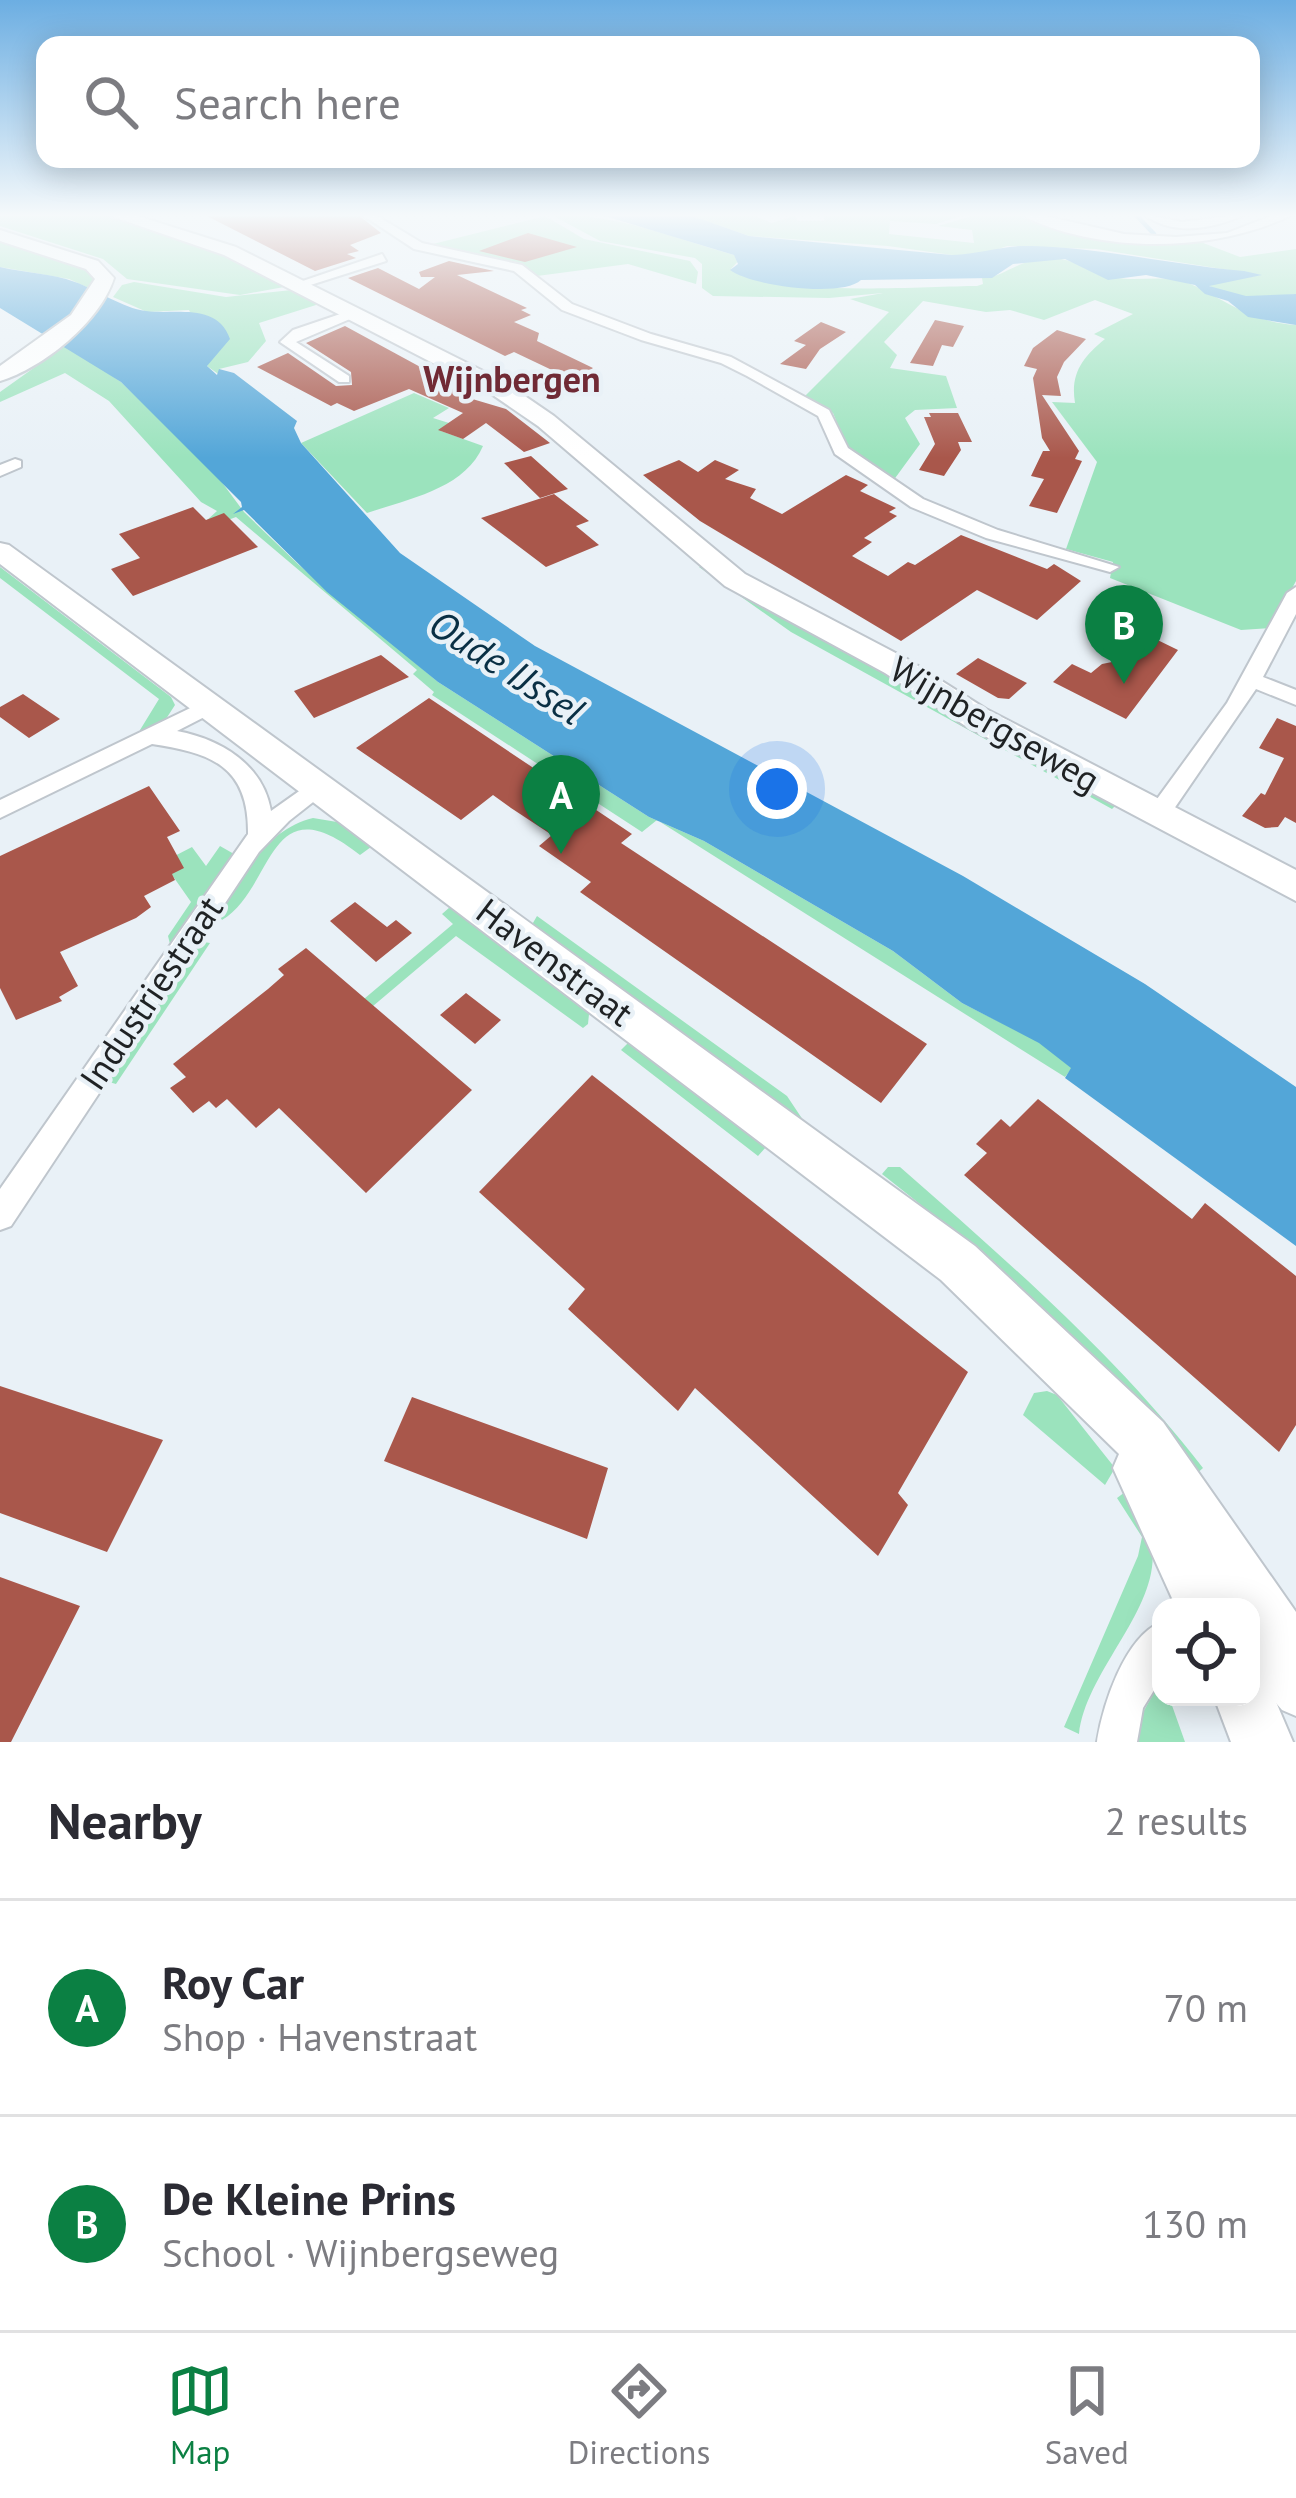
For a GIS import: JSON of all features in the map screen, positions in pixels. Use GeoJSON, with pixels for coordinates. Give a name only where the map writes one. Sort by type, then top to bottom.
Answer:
{"type":"FeatureCollection","features":[{"type":"Feature","properties":{"kind":"street"},"geometry":{"type":"LineString","coordinates":[[0,375],[49,344],[96,295]]}},
{"type":"Feature","properties":{"kind":"street","name":"Wijnbergseweg"},"geometry":{"type":"LineString","coordinates":[[319,295],[528,407],[769,601],[853,641],[975,717],[1296,887]]}},
{"type":"Feature","properties":{"kind":"street"},"geometry":{"type":"LineString","coordinates":[[552,295],[567,307],[646,337],[726,360],[824,413],[841,451],[917,503],[992,534],[1110,567]]}},
{"type":"Feature","properties":{"kind":"street"},"geometry":{"type":"LineString","coordinates":[[344,379],[287,342],[298,333],[357,313]]}},
{"type":"Feature","properties":{"kind":"street","name":"Havenstraat"},"geometry":{"type":"LineString","coordinates":[[0,551],[942,1250],[1020,1318],[1144,1442],[1288,1652],[1296,1671]]}},
{"type":"Feature","properties":{"kind":"street"},"geometry":{"type":"LineString","coordinates":[[1157,816],[1294,607],[1296,593]]}},
{"type":"Feature","properties":{"kind":"street"},"geometry":{"type":"LineString","coordinates":[[1248,679],[1296,698]]}},
{"type":"Feature","properties":{"kind":"street"},"geometry":{"type":"LineString","coordinates":[[0,810],[211,705]]}},
{"type":"Feature","properties":{"kind":"street"},"geometry":{"type":"LineString","coordinates":[[144,742],[185,737],[201,743],[248,780],[259,808],[260,836]]}},
{"type":"Feature","properties":{"kind":"street","name":"Industriestraat"},"geometry":{"type":"LineString","coordinates":[[0,1215],[260,836],[320,788]]}},
{"type":"Feature","properties":{"kind":"street","name":"Havenstraat"},"geometry":{"type":"LineString","coordinates":[[1093,1394],[1144,1473],[1202,1598]]}},
{"type":"Feature","properties":{"kind":"street"},"geometry":{"type":"LineString","coordinates":[[1260,1654],[1296,1696]]}},
{"type":"Feature","properties":{"kind":"street"},"geometry":{"type":"LineString","coordinates":[[1118,1742],[1124,1702],[1152,1657]]}},
{"type":"Feature","properties":{"kind":"street"},"geometry":{"type":"LineString","coordinates":[[1248,1706],[1262,1742]]}},
{"type":"Feature","properties":{"kind":"green space"},"geometry":{"type":"Polygon","coordinates":[[[303,295],[315,301],[316,305],[259,323],[266,341],[248,362],[219,369],[283,420],[207,366],[212,357],[189,310],[147,312],[113,297],[303,295]]]}},
{"type":"Feature","properties":{"kind":"green space"},"geometry":{"type":"Polygon","coordinates":[[[712,295],[858,295],[829,298],[712,295]]]}},
{"type":"Feature","properties":{"kind":"green space"},"geometry":{"type":"Polygon","coordinates":[[[1212,295],[1255,316],[1296,325],[1296,581],[1271,628],[1241,630],[1110,578],[1113,562],[1066,549],[1097,462],[1052,402],[1075,403],[1074,383],[1080,366],[1105,339],[1094,334],[1133,314],[1095,300],[1044,320],[1010,310],[986,312],[923,301],[884,342],[897,355],[890,368],[946,376],[957,408],[915,410],[905,418],[920,444],[893,481],[847,447],[833,413],[804,397],[889,312],[850,299],[1212,295]]]}},
{"type":"Feature","properties":{"kind":"green space"},"geometry":{"type":"Polygon","coordinates":[[[66,345],[121,382],[212,469],[244,512],[299,565],[438,682],[657,820],[642,832],[432,695],[413,674],[417,670],[236,517],[143,552],[217,511],[201,502],[109,401],[65,373],[0,402],[0,392],[66,345]]]}},
{"type":"Feature","properties":{"kind":"green space"},"geometry":{"type":"Polygon","coordinates":[[[414,393],[449,408],[433,418],[449,423],[441,431],[483,446],[450,482],[367,513],[301,443],[414,393]]]}},
{"type":"Feature","properties":{"kind":"green space"},"geometry":{"type":"Polygon","coordinates":[[[705,565],[1118,803],[1112,809],[791,632],[699,567],[705,565]]]}},
{"type":"Feature","properties":{"kind":"green space"},"geometry":{"type":"Polygon","coordinates":[[[0,567],[171,697],[175,705],[164,722],[144,734],[140,730],[159,699],[0,578],[0,567]]]}},
{"type":"Feature","properties":{"kind":"green space"},"geometry":{"type":"Polygon","coordinates":[[[313,818],[337,822],[371,847],[360,855],[330,835],[307,829],[289,835],[239,905],[222,920],[218,913],[257,856],[282,833],[313,818]]]}},
{"type":"Feature","properties":{"kind":"green space"},"geometry":{"type":"Polygon","coordinates":[[[660,822],[704,841],[893,951],[962,1003],[1039,1042],[1072,1068],[1065,1077],[660,822]]]}},
{"type":"Feature","properties":{"kind":"green space"},"geometry":{"type":"Polygon","coordinates":[[[220,846],[234,854],[170,944],[168,936],[191,902],[163,862],[192,847],[206,866],[220,846]]]}},
{"type":"Feature","properties":{"kind":"green space"},"geometry":{"type":"Polygon","coordinates":[[[450,907],[589,1014],[588,1024],[583,1028],[456,936],[347,1028],[339,1020],[453,924],[442,914],[450,907]]]}},
{"type":"Feature","properties":{"kind":"green space"},"geometry":{"type":"Polygon","coordinates":[[[537,916],[787,1096],[813,1135],[530,928],[537,916]]]}},
{"type":"Feature","properties":{"kind":"green space"},"geometry":{"type":"Polygon","coordinates":[[[210,943],[116,1084],[109,1082],[198,944],[210,943]]]}},
{"type":"Feature","properties":{"kind":"green space"},"geometry":{"type":"Polygon","coordinates":[[[629,1042],[766,1147],[758,1156],[621,1050],[629,1042]]]}},
{"type":"Feature","properties":{"kind":"green space"},"geometry":{"type":"Polygon","coordinates":[[[888,1167],[900,1167],[1059,1310],[1203,1468],[1193,1477],[1086,1352],[1009,1279],[882,1174],[888,1167]]]}},
{"type":"Feature","properties":{"kind":"green space"},"geometry":{"type":"Polygon","coordinates":[[[1034,1393],[1057,1395],[1115,1468],[1105,1485],[1023,1415],[1034,1393]]]}},
{"type":"Feature","properties":{"kind":"green space"},"geometry":{"type":"Polygon","coordinates":[[[1125,1492],[1149,1536],[1152,1565],[1147,1589],[1095,1685],[1079,1734],[1064,1727],[1142,1537],[1117,1498],[1125,1492]]]}},
{"type":"Feature","properties":{"kind":"green space"},"geometry":{"type":"Polygon","coordinates":[[[1152,1696],[1152,1706],[1172,1706],[1185,1742],[1138,1742],[1142,1714],[1152,1696]]]}},
{"type":"Feature","properties":{"kind":"water","name":"Oude IJssel"},"geometry":{"type":"Polygon","coordinates":[[[0,295],[104,295],[137,309],[194,313],[215,320],[230,339],[207,366],[217,375],[219,369],[234,373],[297,421],[294,428],[301,443],[400,553],[535,646],[963,876],[1145,984],[1296,1087],[1296,1246],[1065,1078],[1071,1068],[1039,1043],[962,1003],[893,951],[704,841],[649,817],[438,682],[327,592],[244,510],[233,514],[242,507],[241,502],[121,382],[0,308],[0,295]]]}},
{"type":"Feature","properties":{"kind":"water"},"geometry":{"type":"Polygon","coordinates":[[[1209,295],[1296,295],[1296,325],[1248,317],[1228,301],[1209,295]]]}},
{"type":"Feature","properties":{"kind":"building"},"geometry":{"type":"Polygon","coordinates":[[[383,295],[500,295],[527,308],[521,310],[531,315],[514,322],[539,333],[537,341],[593,368],[575,381],[514,352],[505,356],[383,295]]]}},
{"type":"Feature","properties":{"kind":"building"},"geometry":{"type":"Polygon","coordinates":[[[935,320],[964,326],[953,347],[942,345],[933,366],[910,363],[935,320]]]}},
{"type":"Feature","properties":{"kind":"building"},"geometry":{"type":"Polygon","coordinates":[[[821,322],[846,332],[820,349],[806,369],[780,364],[806,345],[794,341],[821,322]]]}},
{"type":"Feature","properties":{"kind":"building"},"geometry":{"type":"Polygon","coordinates":[[[345,326],[470,394],[469,398],[506,409],[550,443],[524,452],[486,423],[463,439],[438,430],[463,413],[409,389],[354,411],[337,403],[331,406],[257,367],[288,353],[336,386],[352,385],[351,372],[306,343],[345,326]]]}},
{"type":"Feature","properties":{"kind":"building"},"geometry":{"type":"Polygon","coordinates":[[[1057,330],[1086,339],[1057,377],[1061,396],[1042,395],[1079,451],[1075,459],[1082,461],[1057,513],[1029,506],[1044,479],[1031,476],[1043,451],[1050,451],[1042,438],[1033,378],[1037,369],[1024,366],[1033,348],[1057,330]]]}},
{"type":"Feature","properties":{"kind":"building"},"geometry":{"type":"Polygon","coordinates":[[[929,413],[958,413],[972,442],[958,442],[961,450],[944,476],[919,470],[935,444],[924,417],[931,417],[929,413]]]}},
{"type":"Feature","properties":{"kind":"building"},"geometry":{"type":"Polygon","coordinates":[[[531,456],[568,489],[540,498],[504,463],[531,456]]]}},
{"type":"Feature","properties":{"kind":"building"},"geometry":{"type":"Polygon","coordinates":[[[679,460],[698,472],[715,460],[739,470],[725,479],[756,489],[750,498],[782,514],[846,475],[868,485],[860,491],[896,508],[889,512],[897,516],[864,538],[872,542],[852,556],[888,576],[908,562],[915,565],[961,535],[1047,569],[1054,564],[1081,581],[1037,620],[977,590],[901,641],[700,521],[643,475],[679,460]]]}},
{"type":"Feature","properties":{"kind":"building"},"geometry":{"type":"Polygon","coordinates":[[[554,494],[589,521],[576,526],[599,545],[546,567],[481,518],[554,494]]]}},
{"type":"Feature","properties":{"kind":"building"},"geometry":{"type":"Polygon","coordinates":[[[193,507],[206,520],[224,513],[258,547],[133,596],[111,569],[140,558],[119,534],[193,507]]]}},
{"type":"Feature","properties":{"kind":"building"},"geometry":{"type":"Polygon","coordinates":[[[1137,630],[1178,650],[1126,719],[1053,682],[1072,664],[1091,673],[1102,664],[1127,659],[1121,650],[1137,630]]]}},
{"type":"Feature","properties":{"kind":"building"},"geometry":{"type":"Polygon","coordinates":[[[381,655],[409,677],[314,718],[294,691],[381,655]]]}},
{"type":"Feature","properties":{"kind":"building"},"geometry":{"type":"Polygon","coordinates":[[[978,658],[1027,683],[1009,699],[998,698],[956,674],[978,658]]]}},
{"type":"Feature","properties":{"kind":"building"},"geometry":{"type":"Polygon","coordinates":[[[23,694],[60,719],[29,738],[0,717],[0,707],[23,694]]]}},
{"type":"Feature","properties":{"kind":"building"},"geometry":{"type":"Polygon","coordinates":[[[429,698],[632,834],[621,843],[927,1044],[881,1103],[580,892],[591,882],[539,846],[552,835],[493,795],[461,820],[356,748],[429,698]]]}},
{"type":"Feature","properties":{"kind":"building"},"geometry":{"type":"Polygon","coordinates":[[[1277,718],[1296,726],[1296,823],[1285,817],[1278,827],[1265,828],[1242,816],[1261,793],[1265,795],[1284,758],[1259,748],[1277,718]]]}},
{"type":"Feature","properties":{"kind":"building"},"geometry":{"type":"Polygon","coordinates":[[[149,786],[180,831],[167,837],[184,868],[172,874],[175,880],[144,896],[151,907],[136,918],[60,952],[78,986],[59,997],[62,1001],[16,1020],[0,988],[0,856],[149,786]]]}},
{"type":"Feature","properties":{"kind":"building"},"geometry":{"type":"Polygon","coordinates":[[[355,902],[387,927],[396,920],[412,933],[376,962],[330,921],[355,902]]]}},
{"type":"Feature","properties":{"kind":"building"},"geometry":{"type":"Polygon","coordinates":[[[306,948],[472,1090],[366,1193],[279,1108],[256,1128],[227,1099],[216,1108],[209,1101],[193,1113],[170,1088],[186,1077],[173,1064],[268,989],[284,975],[278,969],[306,948]]]}},
{"type":"Feature","properties":{"kind":"building"},"geometry":{"type":"Polygon","coordinates":[[[466,993],[501,1020],[475,1044],[440,1015],[466,993]]]}},
{"type":"Feature","properties":{"kind":"building"},"geometry":{"type":"Polygon","coordinates":[[[592,1075],[968,1372],[898,1493],[908,1505],[878,1556],[695,1388],[678,1411],[568,1309],[585,1289],[479,1192],[592,1075]]]}},
{"type":"Feature","properties":{"kind":"building"},"geometry":{"type":"Polygon","coordinates":[[[1038,1099],[1192,1219],[1205,1203],[1296,1276],[1296,1425],[1279,1452],[964,1175],[987,1153],[976,1144],[1001,1119],[1010,1127],[1038,1099]]]}},
{"type":"Feature","properties":{"kind":"building"},"geometry":{"type":"Polygon","coordinates":[[[0,1386],[163,1440],[107,1552],[0,1513],[0,1386]]]}},
{"type":"Feature","properties":{"kind":"building"},"geometry":{"type":"Polygon","coordinates":[[[412,1397],[608,1468],[587,1539],[384,1461],[412,1397]]]}},
{"type":"Feature","properties":{"kind":"building"},"geometry":{"type":"Polygon","coordinates":[[[0,1577],[80,1606],[11,1742],[0,1742],[0,1577]]]}},
{"type":"Feature","properties":{"kind":"place","name":"De Kleine Prins"},"geometry":{"type":"Point","coordinates":[1124,684]}},
{"type":"Feature","properties":{"kind":"place","name":"Roy Car"},"geometry":{"type":"Point","coordinates":[561,854]}},
{"type":"Feature","properties":{"kind":"district","name":"Wijnbergen"},"geometry":{"type":"Point","coordinates":[512,379]}}]}
